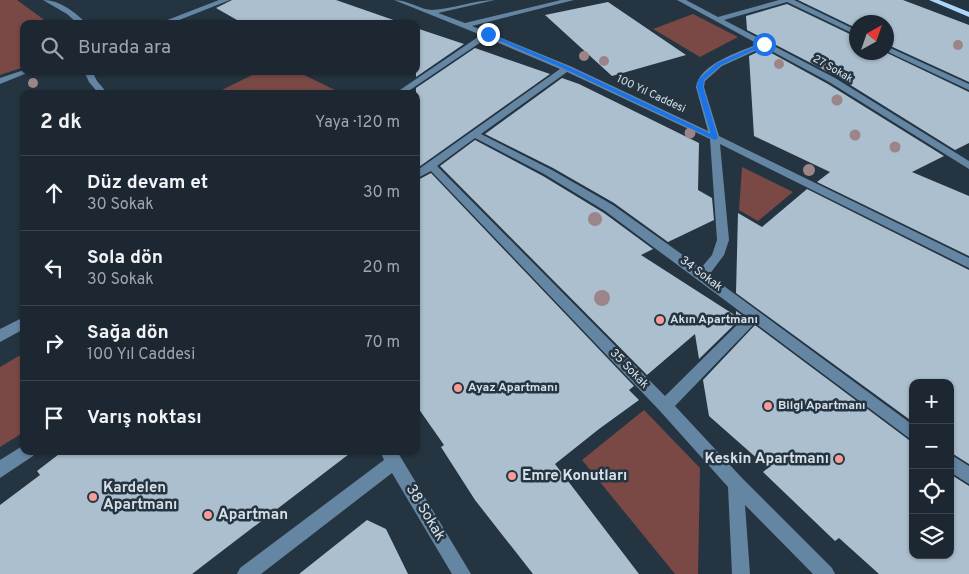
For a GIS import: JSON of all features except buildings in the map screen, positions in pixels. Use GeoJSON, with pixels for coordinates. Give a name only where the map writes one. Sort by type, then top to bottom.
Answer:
{"type":"FeatureCollection","features":[{"type":"Feature","properties":{"kind":"main road"},"geometry":{"type":"LineString","coordinates":[[933,0],[969,15]]}},
{"type":"Feature","properties":{"kind":"street"},"geometry":{"type":"LineString","coordinates":[[47,0],[70,12],[79,20]]}},
{"type":"Feature","properties":{"kind":"street"},"geometry":{"type":"LineString","coordinates":[[172,20],[226,0]]}},
{"type":"Feature","properties":{"kind":"street","name":"100 Yıl Caddesi"},"geometry":{"type":"LineString","coordinates":[[398,0],[488,34],[567,68],[715,138],[969,263]]}},
{"type":"Feature","properties":{"kind":"street"},"geometry":{"type":"LineString","coordinates":[[432,12],[491,0]]}},
{"type":"Feature","properties":{"kind":"street"},"geometry":{"type":"LineString","coordinates":[[467,26],[570,0]]}},
{"type":"Feature","properties":{"kind":"street","name":"27 Sokak"},"geometry":{"type":"LineString","coordinates":[[681,0],[832,80],[969,166]]}},
{"type":"Feature","properties":{"kind":"street"},"geometry":{"type":"LineString","coordinates":[[719,19],[788,0],[849,30]]}},
{"type":"Feature","properties":{"kind":"street"},"geometry":{"type":"LineString","coordinates":[[404,90],[488,34]]}},
{"type":"Feature","properties":{"kind":"street"},"geometry":{"type":"LineString","coordinates":[[702,275],[714,265],[720,254],[723,240],[715,138],[700,87],[701,80],[719,64],[764,44]]}},
{"type":"Feature","properties":{"kind":"street"},"geometry":{"type":"LineString","coordinates":[[894,52],[969,87]]}},
{"type":"Feature","properties":{"kind":"street"},"geometry":{"type":"LineString","coordinates":[[420,173],[567,68]]}},
{"type":"Feature","properties":{"kind":"street"},"geometry":{"type":"LineString","coordinates":[[0,81],[20,74]]}},
{"type":"Feature","properties":{"kind":"street"},"geometry":{"type":"LineString","coordinates":[[90,75],[100,90]]}},
{"type":"Feature","properties":{"kind":"street","name":"34 Sokak"},"geometry":{"type":"LineString","coordinates":[[476,135],[548,172],[609,208],[702,275],[909,431]]}},
{"type":"Feature","properties":{"kind":"street","name":"35 Sokak"},"geometry":{"type":"LineString","coordinates":[[431,166],[665,406],[736,484],[826,574]]}},
{"type":"Feature","properties":{"kind":"street"},"geometry":{"type":"LineString","coordinates":[[665,406],[755,315]]}},
{"type":"Feature","properties":{"kind":"street"},"geometry":{"type":"LineString","coordinates":[[0,336],[20,324]]}},
{"type":"Feature","properties":{"kind":"street"},"geometry":{"type":"LineString","coordinates":[[0,470],[21,455]]}},
{"type":"Feature","properties":{"kind":"street"},"geometry":{"type":"LineString","coordinates":[[246,574],[391,456]]}},
{"type":"Feature","properties":{"kind":"street","name":"38 Sokak"},"geometry":{"type":"LineString","coordinates":[[391,456],[462,574]]}},
{"type":"Feature","properties":{"kind":"street"},"geometry":{"type":"LineString","coordinates":[[954,465],[969,476]]}},
{"type":"Feature","properties":{"kind":"street"},"geometry":{"type":"LineString","coordinates":[[736,484],[741,574]]}},
{"type":"Feature","properties":{"kind":"shaded area"},"geometry":{"type":"Polygon","coordinates":[[[0,0],[17,0],[44,20],[20,20],[20,68],[0,75],[0,0]]]}},
{"type":"Feature","properties":{"kind":"shaded area"},"geometry":{"type":"Polygon","coordinates":[[[693,14],[738,37],[700,57],[653,29],[693,14]]]}},
{"type":"Feature","properties":{"kind":"shaded area"},"geometry":{"type":"Polygon","coordinates":[[[252,75],[304,75],[335,90],[222,90],[252,75]]]}},
{"type":"Feature","properties":{"kind":"shaded area"},"geometry":{"type":"Polygon","coordinates":[[[742,167],[793,192],[758,221],[739,210],[742,167]]]}},
{"type":"Feature","properties":{"kind":"shaded area"},"geometry":{"type":"Polygon","coordinates":[[[20,355],[20,434],[0,447],[0,367],[20,355]]]}},
{"type":"Feature","properties":{"kind":"shaded area"},"geometry":{"type":"Polygon","coordinates":[[[644,410],[700,468],[698,574],[675,574],[582,460],[644,410]]]}},
{"type":"Feature","properties":{"kind":"place","name":"Akın Apartmanı"},"geometry":{"type":"Point","coordinates":[660,320]}},
{"type":"Feature","properties":{"kind":"place","name":"Ayaz Apartmanı"},"geometry":{"type":"Point","coordinates":[458,388]}},
{"type":"Feature","properties":{"kind":"place","name":"Bilgi Apartmanı"},"geometry":{"type":"Point","coordinates":[768,406]}},
{"type":"Feature","properties":{"kind":"place","name":"Keskin Apartmanı"},"geometry":{"type":"Point","coordinates":[839,459]}},
{"type":"Feature","properties":{"kind":"place","name":"Emre Konutları"},"geometry":{"type":"Point","coordinates":[512,476]}},
{"type":"Feature","properties":{"kind":"place","name":"Kardelen Apartmanı"},"geometry":{"type":"Point","coordinates":[93,497]}},
{"type":"Feature","properties":{"kind":"place","name":"Apartman"},"geometry":{"type":"Point","coordinates":[208,515]}},
{"type":"Feature","properties":{"kind":"route"},"geometry":{"type":"LineString","coordinates":[[488,34],[567,68],[715,138],[700,87],[701,80],[719,64],[764,44]]}}]}
